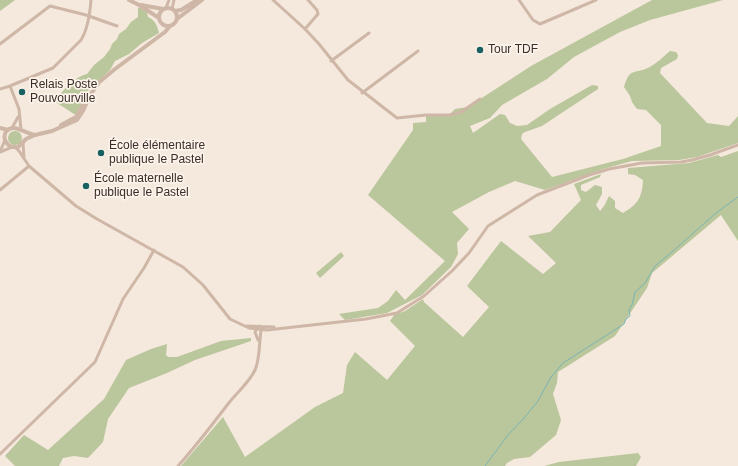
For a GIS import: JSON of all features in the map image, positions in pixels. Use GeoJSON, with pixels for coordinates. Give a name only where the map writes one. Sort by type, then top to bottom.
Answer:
{"type":"FeatureCollection","features":[{"type":"Feature","properties":{"kind":"street"},"geometry":{"type":"LineString","coordinates":[[0,90],[53,68],[59,64],[84,35],[89,17],[91,0]]}},
{"type":"Feature","properties":{"kind":"street"},"geometry":{"type":"LineString","coordinates":[[128,0],[159,18],[162,24],[160,35]]}},
{"type":"Feature","properties":{"kind":"street"},"geometry":{"type":"LineString","coordinates":[[159,18],[169,0]]}},
{"type":"Feature","properties":{"kind":"street"},"geometry":{"type":"LineString","coordinates":[[174,0],[174,10],[177,19]]}},
{"type":"Feature","properties":{"kind":"street"},"geometry":{"type":"LineString","coordinates":[[139,5],[181,10],[197,0]]}},
{"type":"Feature","properties":{"kind":"street"},"geometry":{"type":"LineString","coordinates":[[0,152],[35,135],[74,122],[80,117],[90,95],[98,84],[202,0]]}},
{"type":"Feature","properties":{"kind":"street"},"geometry":{"type":"LineString","coordinates":[[274,0],[319,44],[331,61],[348,80],[362,93],[393,116],[401,119],[426,115],[450,115],[461,112],[480,100]]}},
{"type":"Feature","properties":{"kind":"street"},"geometry":{"type":"LineString","coordinates":[[305,29],[318,14],[317,10],[308,0]]}},
{"type":"Feature","properties":{"kind":"street"},"geometry":{"type":"LineString","coordinates":[[519,0],[533,20],[540,24],[596,0]]}},
{"type":"Feature","properties":{"kind":"street"},"geometry":{"type":"LineString","coordinates":[[0,44],[50,6],[118,26]]}},
{"type":"Feature","properties":{"kind":"street"},"geometry":{"type":"LineString","coordinates":[[162,24],[170,26]]}},
{"type":"Feature","properties":{"kind":"street"},"geometry":{"type":"LineString","coordinates":[[331,61],[369,33]]}},
{"type":"Feature","properties":{"kind":"street"},"geometry":{"type":"LineString","coordinates":[[362,93],[418,51]]}},
{"type":"Feature","properties":{"kind":"street"},"geometry":{"type":"LineString","coordinates":[[10,86],[17,104],[21,130],[24,137],[23,142],[25,159]]}},
{"type":"Feature","properties":{"kind":"street"},"geometry":{"type":"LineString","coordinates":[[0,152],[5,138],[19,115]]}},
{"type":"Feature","properties":{"kind":"street"},"geometry":{"type":"LineString","coordinates":[[0,128],[21,130],[35,135]]}},
{"type":"Feature","properties":{"kind":"street"},"geometry":{"type":"LineString","coordinates":[[0,132],[5,138],[7,144],[13,147],[25,159],[29,166],[83,211],[187,270],[203,285],[230,319],[256,330],[260,328]]}},
{"type":"Feature","properties":{"kind":"street"},"geometry":{"type":"LineString","coordinates":[[244,326],[280,328],[360,320],[397,312],[424,296],[452,271],[462,261],[488,226],[537,195],[609,169],[642,163],[692,160],[738,145]]}},
{"type":"Feature","properties":{"kind":"street"},"geometry":{"type":"LineString","coordinates":[[0,190],[29,166]]}},
{"type":"Feature","properties":{"kind":"street"},"geometry":{"type":"LineString","coordinates":[[0,454],[95,362],[123,299],[154,250]]}},
{"type":"Feature","properties":{"kind":"street"},"geometry":{"type":"LineString","coordinates":[[178,466],[209,430],[254,371],[258,360],[260,328]]}},
{"type":"Feature","properties":{"kind":"street"},"geometry":{"type":"LineString","coordinates":[[256,330],[259,344]]}},
{"type":"Feature","properties":{"kind":"green space"},"geometry":{"type":"Polygon","coordinates":[[[0,0],[15,0],[0,11],[0,0]]]}},
{"type":"Feature","properties":{"kind":"green space"},"geometry":{"type":"Polygon","coordinates":[[[652,0],[723,0],[650,20],[620,32],[574,57],[547,79],[502,105],[490,118],[470,126],[473,133],[500,114],[505,115],[510,123],[517,126],[527,125],[550,109],[592,85],[598,86],[598,89],[542,126],[522,134],[521,139],[552,177],[623,159],[661,146],[661,125],[646,110],[637,109],[624,87],[628,76],[634,72],[650,67],[670,51],[676,52],[678,55],[677,59],[661,68],[660,73],[707,123],[729,126],[738,116],[738,143],[697,157],[679,160],[632,161],[603,169],[545,190],[515,181],[489,192],[452,212],[469,229],[457,243],[458,254],[451,267],[422,295],[387,313],[345,320],[339,314],[378,308],[388,301],[396,290],[405,300],[445,261],[368,195],[413,130],[413,123],[426,122],[426,115],[450,114],[455,109],[468,107],[531,66],[652,0]]]}},
{"type":"Feature","properties":{"kind":"green space"},"geometry":{"type":"Polygon","coordinates":[[[138,8],[141,8],[147,12],[148,17],[155,23],[159,33],[142,43],[129,54],[115,61],[110,70],[88,91],[76,114],[54,101],[69,85],[78,78],[87,74],[94,65],[104,57],[119,34],[138,17],[138,8]]]}},
{"type":"Feature","properties":{"kind":"green space"},"geometry":{"type":"Polygon","coordinates":[[[12,131],[18,131],[22,135],[22,141],[18,145],[12,145],[8,141],[8,135],[12,131]]]}},
{"type":"Feature","properties":{"kind":"green space"},"geometry":{"type":"Polygon","coordinates":[[[738,151],[738,241],[721,215],[652,273],[647,288],[615,336],[558,372],[557,383],[553,394],[561,420],[556,435],[530,457],[514,459],[505,466],[181,466],[223,417],[245,457],[315,407],[343,393],[347,365],[355,352],[387,380],[415,346],[390,321],[394,315],[405,311],[423,299],[424,302],[463,337],[489,307],[467,286],[501,241],[543,274],[556,263],[528,236],[550,232],[581,200],[574,184],[601,174],[600,177],[581,185],[581,190],[586,192],[595,185],[602,187],[602,194],[596,205],[600,211],[609,196],[615,201],[615,208],[623,213],[636,203],[642,191],[643,180],[635,175],[628,174],[628,168],[689,163],[718,155],[721,157],[738,151]]]}},
{"type":"Feature","properties":{"kind":"green space"},"geometry":{"type":"Polygon","coordinates":[[[341,252],[344,256],[320,278],[316,273],[341,252]]]}},
{"type":"Feature","properties":{"kind":"green space"},"geometry":{"type":"Polygon","coordinates":[[[251,338],[251,341],[195,360],[129,388],[108,419],[103,442],[88,458],[74,456],[63,458],[59,466],[15,466],[5,456],[24,435],[48,450],[104,399],[126,360],[167,344],[166,355],[168,357],[177,357],[221,341],[251,338]]]}},
{"type":"Feature","properties":{"kind":"green space"},"geometry":{"type":"Polygon","coordinates":[[[638,453],[641,457],[636,466],[544,466],[559,462],[638,453]]]}},
{"type":"Feature","properties":{"kind":"waterway"},"geometry":{"type":"LineString","coordinates":[[485,466],[508,435],[538,401],[551,377],[563,363],[624,324],[626,319],[630,316],[629,310],[632,305],[635,292],[645,283],[655,266],[716,213],[738,197]]}},
{"type":"Feature","properties":{"kind":"place","name":"Tour TDF"},"geometry":{"type":"Point","coordinates":[480,50]}},
{"type":"Feature","properties":{"kind":"place","name":"Relais Poste Pouvourville"},"geometry":{"type":"Point","coordinates":[22,92]}},
{"type":"Feature","properties":{"kind":"place","name":"École élémentaire publique le Pastel"},"geometry":{"type":"Point","coordinates":[101,153]}},
{"type":"Feature","properties":{"kind":"place","name":"École maternelle publique le Pastel"},"geometry":{"type":"Point","coordinates":[86,186]}}]}
